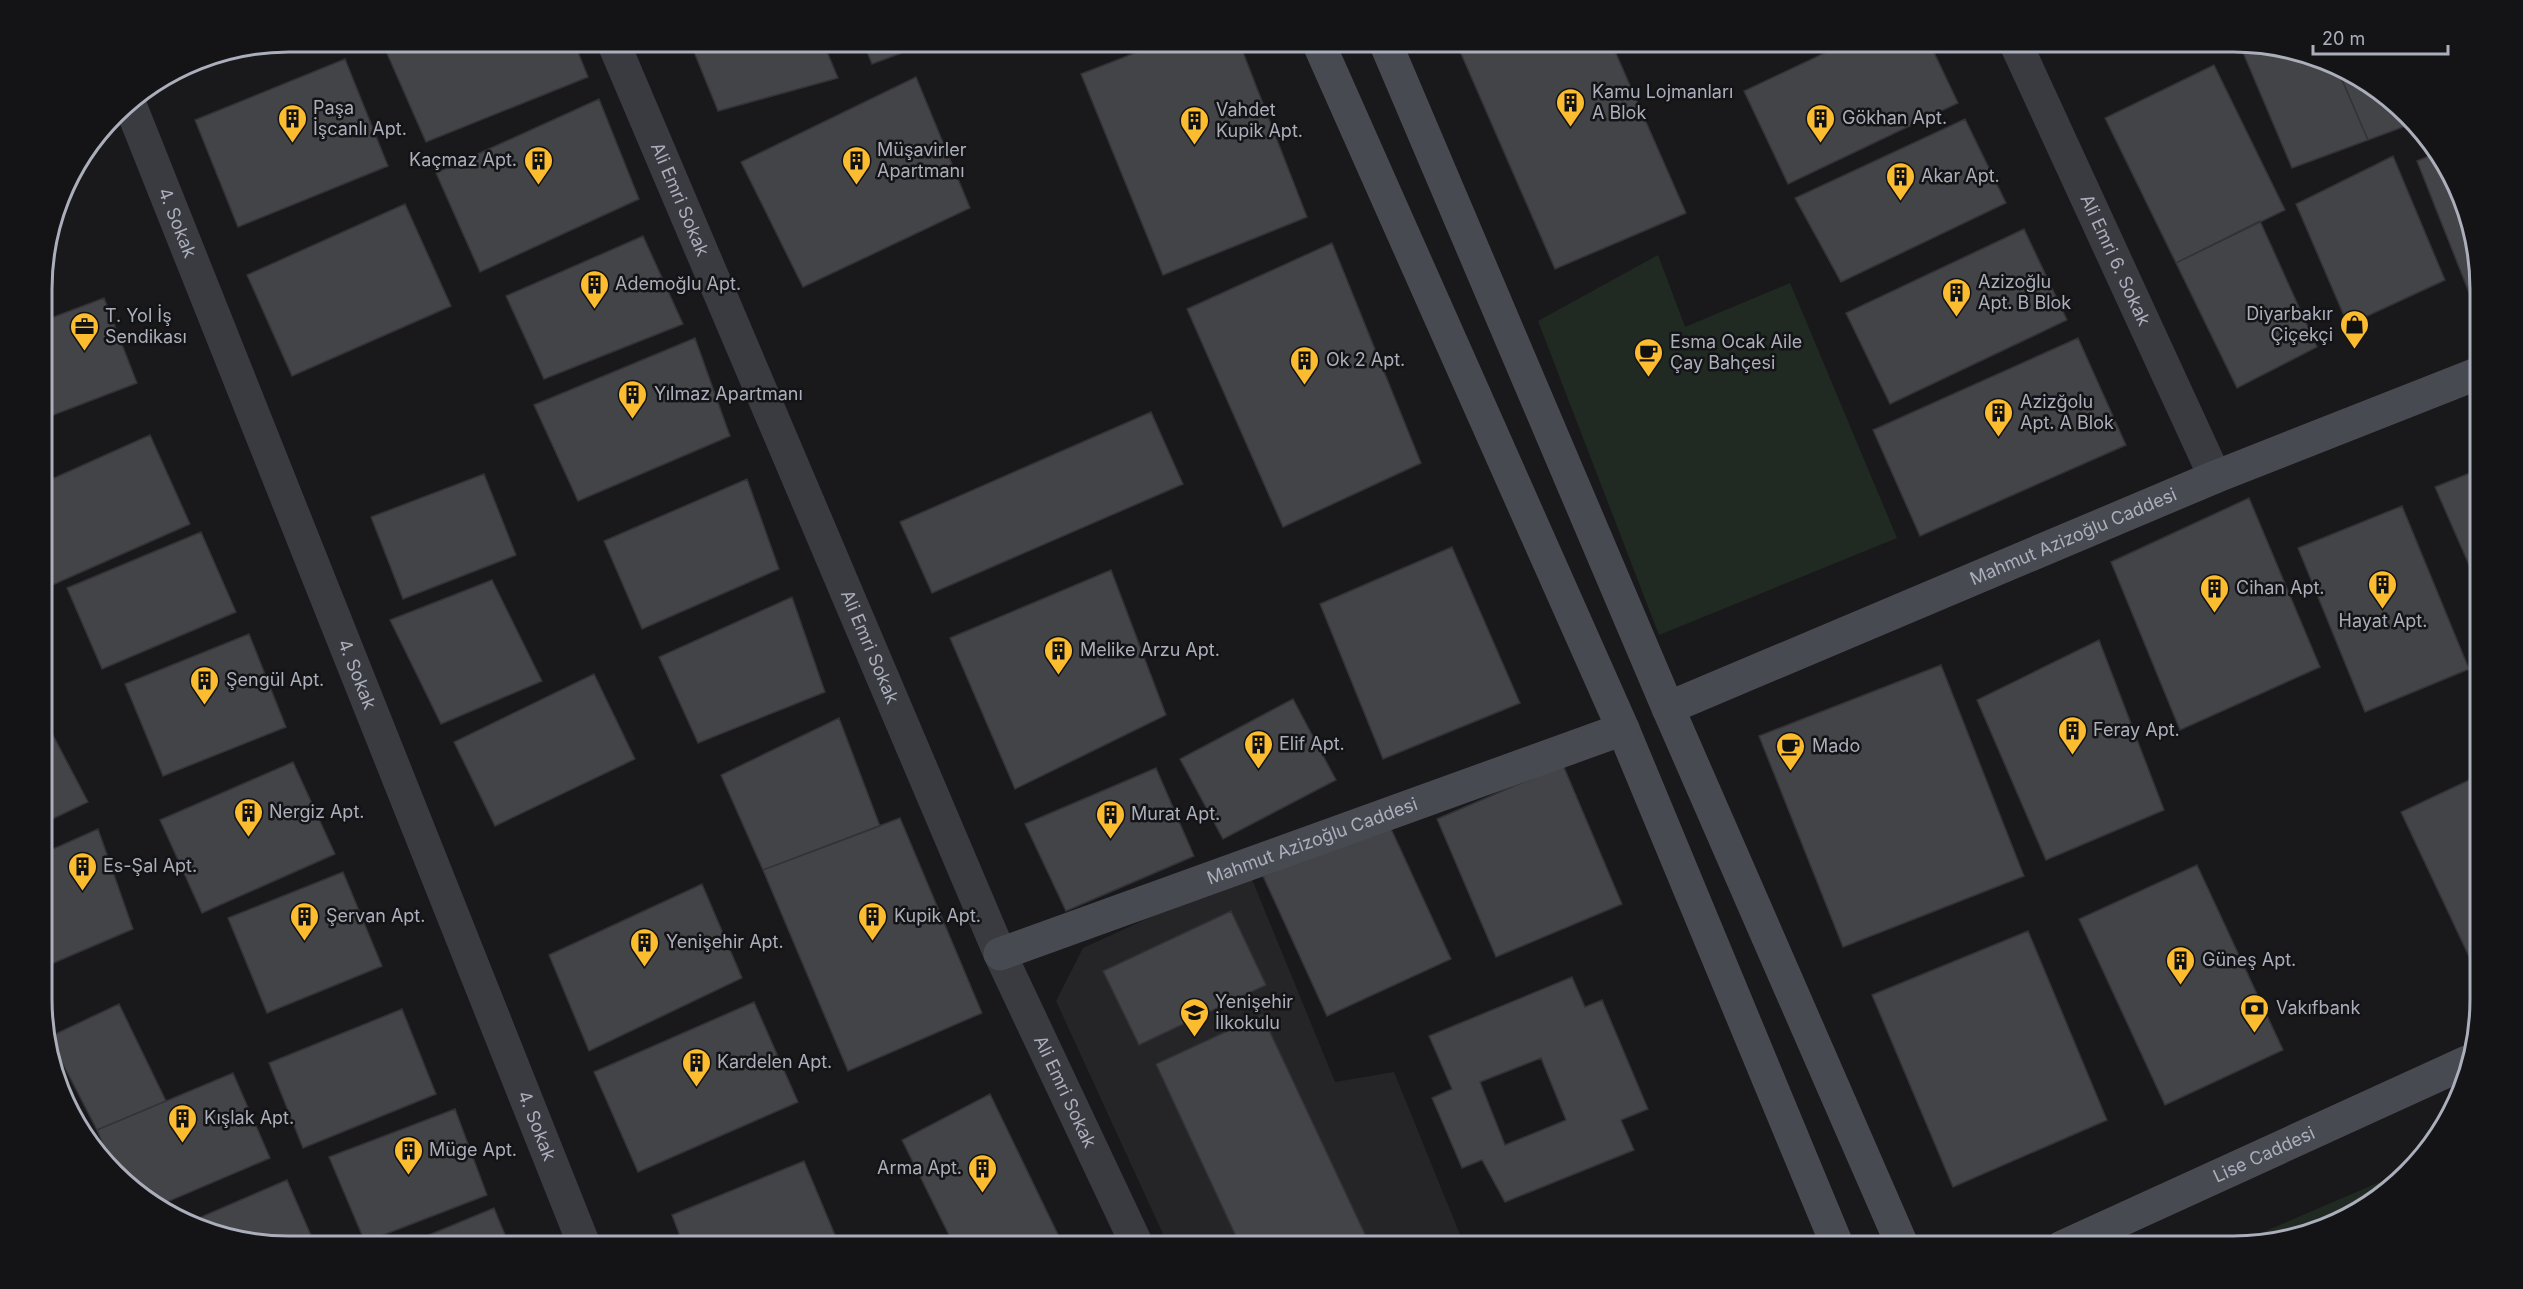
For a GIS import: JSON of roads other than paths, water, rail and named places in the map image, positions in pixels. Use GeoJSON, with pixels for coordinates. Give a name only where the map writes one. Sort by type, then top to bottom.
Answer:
{"type":"FeatureCollection","features":[{"type":"Feature","properties":{"kind":"main road"},"geometry":{"type":"LineString","coordinates":[[1322,52],[1623,729],[1833,1236]]}},
{"type":"Feature","properties":{"kind":"main road"},"geometry":{"type":"LineString","coordinates":[[1389,52],[1668,708],[1898,1236]]}},
{"type":"Feature","properties":{"kind":"main road","name":"Mahmut Azizoğlu Caddesi"},"geometry":{"type":"LineString","coordinates":[[1668,708],[2215,477],[2470,377]]}},
{"type":"Feature","properties":{"kind":"main road","name":"Mahmut Azizoğlu Caddesi"},"geometry":{"type":"LineString","coordinates":[[1000,954],[1623,729]]}},
{"type":"Feature","properties":{"kind":"main road","name":"Lise Caddesi"},"geometry":{"type":"LineString","coordinates":[[2084,1236],[2461,1065]]}},
{"type":"Feature","properties":{"kind":"street","name":"Ali Emri Sokak"},"geometry":{"type":"LineString","coordinates":[[617,52],[1000,954],[1133,1236]]}},
{"type":"Feature","properties":{"kind":"street","name":"Ali Emri 6. Sokak"},"geometry":{"type":"LineString","coordinates":[[2024,52],[2215,477]]}},
{"type":"Feature","properties":{"kind":"street","name":"4. Sokak"},"geometry":{"type":"LineString","coordinates":[[133,111],[581,1236]]}},
{"type":"Feature","properties":{"kind":"place","name":"Kamu Lojmanları A Blok"},"geometry":{"type":"Point","coordinates":[1571,128]}},
{"type":"Feature","properties":{"kind":"place","name":"Paşa İşcanlı Apt."},"geometry":{"type":"Point","coordinates":[292,144]}},
{"type":"Feature","properties":{"kind":"place","name":"Gökhan Apt."},"geometry":{"type":"Point","coordinates":[1821,144]}},
{"type":"Feature","properties":{"kind":"place","name":"Vahdet Kupik Apt."},"geometry":{"type":"Point","coordinates":[1195,146]}},
{"type":"Feature","properties":{"kind":"place","name":"Kaçmaz Apt."},"geometry":{"type":"Point","coordinates":[538,186]}},
{"type":"Feature","properties":{"kind":"place","name":"Müşavirler Apartmanı"},"geometry":{"type":"Point","coordinates":[856,186]}},
{"type":"Feature","properties":{"kind":"place","name":"Akar Apt."},"geometry":{"type":"Point","coordinates":[1900,202]}},
{"type":"Feature","properties":{"kind":"place","name":"Ademoğlu Apt."},"geometry":{"type":"Point","coordinates":[594,310]}},
{"type":"Feature","properties":{"kind":"place","name":"Azizoğlu Apt. B Blok"},"geometry":{"type":"Point","coordinates":[1957,318]}},
{"type":"Feature","properties":{"kind":"place","name":"Diyarbakır Çiçekçi"},"geometry":{"type":"Point","coordinates":[2354,350]}},
{"type":"Feature","properties":{"kind":"place","name":"T. Yol İş Sendikası"},"geometry":{"type":"Point","coordinates":[84,352]}},
{"type":"Feature","properties":{"kind":"place","name":"Esma Ocak Aile Çay Bahçesi"},"geometry":{"type":"Point","coordinates":[1649,378]}},
{"type":"Feature","properties":{"kind":"place","name":"Ok 2 Apt."},"geometry":{"type":"Point","coordinates":[1305,386]}},
{"type":"Feature","properties":{"kind":"place","name":"Yılmaz Apartmanı"},"geometry":{"type":"Point","coordinates":[633,420]}},
{"type":"Feature","properties":{"kind":"place","name":"Azizğolu Apt. A Blok"},"geometry":{"type":"Point","coordinates":[1999,438]}},
{"type":"Feature","properties":{"kind":"place","name":"Hayat Apt."},"geometry":{"type":"Point","coordinates":[2383,610]}},
{"type":"Feature","properties":{"kind":"place","name":"Cihan Apt."},"geometry":{"type":"Point","coordinates":[2215,614]}},
{"type":"Feature","properties":{"kind":"place","name":"Melike Arzu Apt."},"geometry":{"type":"Point","coordinates":[1059,676]}},
{"type":"Feature","properties":{"kind":"place","name":"Şengül Apt."},"geometry":{"type":"Point","coordinates":[205,706]}},
{"type":"Feature","properties":{"kind":"place","name":"Feray Apt."},"geometry":{"type":"Point","coordinates":[2072,756]}},
{"type":"Feature","properties":{"kind":"place","name":"Elif Apt."},"geometry":{"type":"Point","coordinates":[1258,770]}},
{"type":"Feature","properties":{"kind":"place","name":"Mado"},"geometry":{"type":"Point","coordinates":[1791,772]}},
{"type":"Feature","properties":{"kind":"place","name":"Nergiz Apt."},"geometry":{"type":"Point","coordinates":[248,838]}},
{"type":"Feature","properties":{"kind":"place","name":"Murat Apt."},"geometry":{"type":"Point","coordinates":[1110,840]}},
{"type":"Feature","properties":{"kind":"place","name":"Es-Şal Apt."},"geometry":{"type":"Point","coordinates":[82,892]}},
{"type":"Feature","properties":{"kind":"place","name":"Şervan Apt."},"geometry":{"type":"Point","coordinates":[305,942]}},
{"type":"Feature","properties":{"kind":"place","name":"Kupik Apt."},"geometry":{"type":"Point","coordinates":[873,942]}},
{"type":"Feature","properties":{"kind":"place","name":"Yenişehir Apt."},"geometry":{"type":"Point","coordinates":[645,968]}},
{"type":"Feature","properties":{"kind":"place","name":"Güneş Apt."},"geometry":{"type":"Point","coordinates":[2181,986]}},
{"type":"Feature","properties":{"kind":"place","name":"Vakıfbank"},"geometry":{"type":"Point","coordinates":[2255,1034]}},
{"type":"Feature","properties":{"kind":"place","name":"Yenişehir İlkokulu"},"geometry":{"type":"Point","coordinates":[1194,1038]}},
{"type":"Feature","properties":{"kind":"place","name":"Kardelen Apt."},"geometry":{"type":"Point","coordinates":[696,1088]}},
{"type":"Feature","properties":{"kind":"place","name":"Kışlak Apt."},"geometry":{"type":"Point","coordinates":[183,1144]}},
{"type":"Feature","properties":{"kind":"place","name":"Müge Apt."},"geometry":{"type":"Point","coordinates":[408,1176]}},
{"type":"Feature","properties":{"kind":"place","name":"Arma Apt."},"geometry":{"type":"Point","coordinates":[983,1194]}}]}
